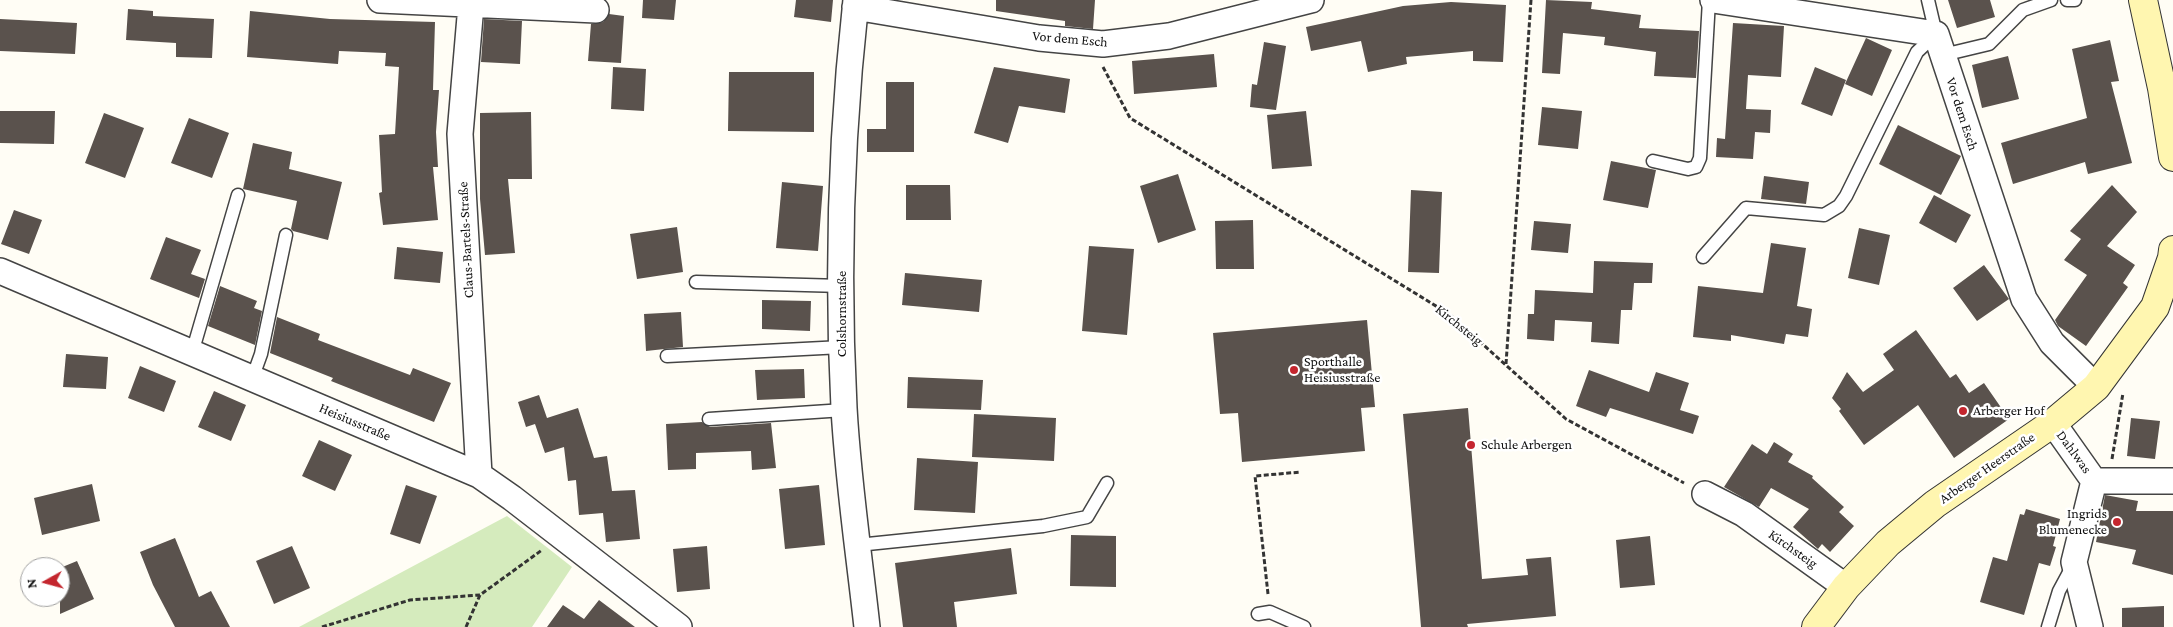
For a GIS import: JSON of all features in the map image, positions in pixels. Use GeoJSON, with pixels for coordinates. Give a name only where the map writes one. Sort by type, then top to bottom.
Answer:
{"type":"FeatureCollection","features":[{"type":"Feature","properties":{"kind":"main road"},"geometry":{"type":"LineString","coordinates":[[2143,0],[2168,87],[2173,158]]}},
{"type":"Feature","properties":{"kind":"main road","name":"Arberger Heerstraße"},"geometry":{"type":"LineString","coordinates":[[1816,627],[1846,587],[1888,543],[1935,504],[2053,423],[2096,387],[2155,307],[2173,250]]}},
{"type":"Feature","properties":{"kind":"street"},"geometry":{"type":"LineString","coordinates":[[380,0],[596,10]]}},
{"type":"Feature","properties":{"kind":"street","name":"Vor dem Esch"},"geometry":{"type":"LineString","coordinates":[[856,4],[1039,38],[1102,44],[1169,36],[1311,0]]}},
{"type":"Feature","properties":{"kind":"street"},"geometry":{"type":"LineString","coordinates":[[1711,0],[1752,3],[1939,45]]}},
{"type":"Feature","properties":{"kind":"street","name":"Colshornstraße"},"geometry":{"type":"LineString","coordinates":[[856,4],[843,144],[842,348],[844,410],[867,627]]}},
{"type":"Feature","properties":{"kind":"street","name":"Claus-Bartels-Straße"},"geometry":{"type":"LineString","coordinates":[[471,5],[460,134],[479,476]]}},
{"type":"Feature","properties":{"kind":"street","name":"Vor dem Esch"},"geometry":{"type":"LineString","coordinates":[[1939,45],[2024,299],[2052,343],[2096,387]]}},
{"type":"Feature","properties":{"kind":"street","name":"Heisiusstraße"},"geometry":{"type":"LineString","coordinates":[[0,271],[479,476],[512,498],[679,627]]}},
{"type":"Feature","properties":{"kind":"street","name":"Dahlwas"},"geometry":{"type":"LineString","coordinates":[[2053,423],[2094,481],[2074,562],[2090,627]]}},
{"type":"Feature","properties":{"kind":"street"},"geometry":{"type":"LineString","coordinates":[[2094,481],[2173,481]]}},
{"type":"Feature","properties":{"kind":"street","name":"Kirchsteig"},"geometry":{"type":"LineString","coordinates":[[1705,494],[1744,514],[1846,587]]}},
{"type":"Feature","properties":{"kind":"lane"},"geometry":{"type":"LineString","coordinates":[[1654,160],[1688,169],[1696,167],[1700,158],[1711,0]]}},
{"type":"Feature","properties":{"kind":"lane"},"geometry":{"type":"LineString","coordinates":[[1928,0],[1939,45]]}},
{"type":"Feature","properties":{"kind":"lane"},"geometry":{"type":"LineString","coordinates":[[1703,257],[1746,208],[1824,215],[1839,206],[1846,196],[1917,52],[1939,45],[1989,44],[2023,10],[2051,0]]}},
{"type":"Feature","properties":{"kind":"lane"},"geometry":{"type":"LineString","coordinates":[[2067,0],[2075,0]]}},
{"type":"Feature","properties":{"kind":"lane"},"geometry":{"type":"LineString","coordinates":[[192,353],[238,195]]}},
{"type":"Feature","properties":{"kind":"lane"},"geometry":{"type":"LineString","coordinates":[[252,379],[261,354],[286,236]]}},
{"type":"Feature","properties":{"kind":"lane"},"geometry":{"type":"LineString","coordinates":[[696,282],[842,286]]}},
{"type":"Feature","properties":{"kind":"lane"},"geometry":{"type":"LineString","coordinates":[[667,356],[842,348]]}},
{"type":"Feature","properties":{"kind":"lane"},"geometry":{"type":"LineString","coordinates":[[709,419],[844,410]]}},
{"type":"Feature","properties":{"kind":"lane"},"geometry":{"type":"LineString","coordinates":[[858,545],[1043,526],[1087,516],[1107,482]]}},
{"type":"Feature","properties":{"kind":"lane"},"geometry":{"type":"LineString","coordinates":[[2048,627],[2059,590],[2074,562]]}},
{"type":"Feature","properties":{"kind":"lane"},"geometry":{"type":"LineString","coordinates":[[1264,613],[1304,627]]}},
{"type":"Feature","properties":{"kind":"path"},"geometry":{"type":"LineString","coordinates":[[1506,365],[1531,0]]}},
{"type":"Feature","properties":{"kind":"path","name":"Kirchsteig"},"geometry":{"type":"LineString","coordinates":[[1102,44],[1104,70],[1130,118],[1449,314],[1566,419],[1705,494]]}},
{"type":"Feature","properties":{"kind":"path"},"geometry":{"type":"LineString","coordinates":[[2094,481],[2111,463],[2125,384],[2119,356]]}},
{"type":"Feature","properties":{"kind":"path"},"geometry":{"type":"LineString","coordinates":[[1264,613],[1255,476],[1301,472]]}},
{"type":"Feature","properties":{"kind":"path"},"geometry":{"type":"LineString","coordinates":[[466,627],[480,595],[561,536]]}},
{"type":"Feature","properties":{"kind":"path"},"geometry":{"type":"LineString","coordinates":[[322,627],[410,600],[480,595]]}},
{"type":"Feature","properties":{"kind":"green space"},"geometry":{"type":"Polygon","coordinates":[[[507,516],[572,567],[532,627],[299,627],[507,516]]]}},
{"type":"Feature","properties":{"kind":"building"},"geometry":{"type":"Polygon","coordinates":[[[643,0],[676,0],[674,20],[642,18],[643,0]]]}},
{"type":"Feature","properties":{"kind":"building"},"geometry":{"type":"Polygon","coordinates":[[[796,0],[833,0],[831,22],[794,17],[796,0]]]}},
{"type":"Feature","properties":{"kind":"building"},"geometry":{"type":"Polygon","coordinates":[[[996,0],[1095,0],[1093,29],[1065,26],[1065,21],[996,11],[996,0]]]}},
{"type":"Feature","properties":{"kind":"building"},"geometry":{"type":"Polygon","coordinates":[[[1546,0],[1592,2],[1591,9],[1641,15],[1639,28],[1699,31],[1696,78],[1654,76],[1656,52],[1604,45],[1605,37],[1563,33],[1560,74],[1542,73],[1546,0]]]}},
{"type":"Feature","properties":{"kind":"building"},"geometry":{"type":"Polygon","coordinates":[[[1948,0],[1990,0],[1995,17],[1957,28],[1948,0]]]}},
{"type":"Feature","properties":{"kind":"building"},"geometry":{"type":"Polygon","coordinates":[[[1451,2],[1506,5],[1503,62],[1473,61],[1473,51],[1406,57],[1407,64],[1368,72],[1361,41],[1311,51],[1306,27],[1403,6],[1451,2]]]}},
{"type":"Feature","properties":{"kind":"building"},"geometry":{"type":"Polygon","coordinates":[[[128,9],[153,11],[153,16],[214,19],[212,58],[176,57],[176,43],[126,40],[128,9]]]}},
{"type":"Feature","properties":{"kind":"building"},"geometry":{"type":"Polygon","coordinates":[[[250,11],[330,19],[435,22],[433,90],[439,90],[436,132],[438,167],[433,167],[438,220],[383,225],[379,193],[382,192],[379,135],[395,134],[399,67],[385,66],[386,53],[339,51],[338,64],[247,57],[250,11]]]}},
{"type":"Feature","properties":{"kind":"building"},"geometry":{"type":"Polygon","coordinates":[[[609,14],[624,16],[621,63],[588,61],[591,24],[603,22],[609,14]]]}},
{"type":"Feature","properties":{"kind":"building"},"geometry":{"type":"Polygon","coordinates":[[[0,19],[77,23],[75,54],[0,51],[0,19]]]}},
{"type":"Feature","properties":{"kind":"building"},"geometry":{"type":"Polygon","coordinates":[[[484,19],[522,21],[520,64],[481,62],[484,19]]]}},
{"type":"Feature","properties":{"kind":"building"},"geometry":{"type":"Polygon","coordinates":[[[1733,23],[1784,26],[1781,77],[1748,75],[1746,109],[1771,110],[1770,133],[1755,132],[1753,159],[1716,157],[1717,138],[1725,139],[1733,23]]]}},
{"type":"Feature","properties":{"kind":"building"},"geometry":{"type":"Polygon","coordinates":[[[1866,38],[1892,50],[1872,96],[1845,84],[1866,38]]]}},
{"type":"Feature","properties":{"kind":"building"},"geometry":{"type":"Polygon","coordinates":[[[2110,40],[2119,81],[2111,82],[2132,163],[2088,174],[2085,162],[2013,184],[2001,143],[2087,118],[2072,49],[2110,40]]]}},
{"type":"Feature","properties":{"kind":"building"},"geometry":{"type":"Polygon","coordinates":[[[1264,42],[1286,46],[1276,110],[1250,107],[1252,84],[1257,85],[1264,42]]]}},
{"type":"Feature","properties":{"kind":"building"},"geometry":{"type":"Polygon","coordinates":[[[1214,54],[1217,87],[1134,94],[1132,61],[1214,54]]]}},
{"type":"Feature","properties":{"kind":"building"},"geometry":{"type":"Polygon","coordinates":[[[2008,56],[2019,99],[1982,108],[1972,65],[2008,56]]]}},
{"type":"Feature","properties":{"kind":"building"},"geometry":{"type":"Polygon","coordinates":[[[613,67],[646,69],[644,111],[611,109],[613,67]]]}},
{"type":"Feature","properties":{"kind":"building"},"geometry":{"type":"Polygon","coordinates":[[[994,67],[1070,79],[1065,113],[1019,106],[1008,143],[974,133],[994,67]]]}},
{"type":"Feature","properties":{"kind":"building"},"geometry":{"type":"Polygon","coordinates":[[[1815,67],[1846,80],[1832,116],[1801,104],[1815,67]]]}},
{"type":"Feature","properties":{"kind":"building"},"geometry":{"type":"Polygon","coordinates":[[[729,72],[814,72],[814,132],[728,131],[729,72]]]}},
{"type":"Feature","properties":{"kind":"building"},"geometry":{"type":"Polygon","coordinates":[[[886,82],[914,82],[914,152],[867,152],[867,129],[886,129],[886,82]]]}},
{"type":"Feature","properties":{"kind":"building"},"geometry":{"type":"Polygon","coordinates":[[[1542,107],[1582,111],[1578,149],[1538,145],[1542,107]]]}},
{"type":"Feature","properties":{"kind":"building"},"geometry":{"type":"Polygon","coordinates":[[[0,111],[55,111],[54,144],[0,143],[0,111]]]}},
{"type":"Feature","properties":{"kind":"building"},"geometry":{"type":"Polygon","coordinates":[[[1306,111],[1312,166],[1272,169],[1267,115],[1306,111]]]}},
{"type":"Feature","properties":{"kind":"building"},"geometry":{"type":"Polygon","coordinates":[[[531,112],[532,179],[508,179],[515,253],[485,255],[480,199],[480,113],[531,112]]]}},
{"type":"Feature","properties":{"kind":"building"},"geometry":{"type":"Polygon","coordinates":[[[104,113],[144,128],[125,178],[85,163],[104,113]]]}},
{"type":"Feature","properties":{"kind":"building"},"geometry":{"type":"Polygon","coordinates":[[[189,118],[229,133],[212,178],[171,163],[189,118]]]}},
{"type":"Feature","properties":{"kind":"building"},"geometry":{"type":"Polygon","coordinates":[[[1898,125],[1961,156],[1941,195],[1879,164],[1898,125]]]}},
{"type":"Feature","properties":{"kind":"building"},"geometry":{"type":"Polygon","coordinates":[[[253,143],[292,152],[289,169],[342,182],[328,240],[291,229],[297,201],[243,189],[253,143]]]}},
{"type":"Feature","properties":{"kind":"building"},"geometry":{"type":"Polygon","coordinates":[[[1611,161],[1656,170],[1648,208],[1603,200],[1611,161]]]}},
{"type":"Feature","properties":{"kind":"building"},"geometry":{"type":"Polygon","coordinates":[[[1178,174],[1196,230],[1158,243],[1140,186],[1178,174]]]}},
{"type":"Feature","properties":{"kind":"building"},"geometry":{"type":"Polygon","coordinates":[[[1764,176],[1809,182],[1806,204],[1761,199],[1764,176]]]}},
{"type":"Feature","properties":{"kind":"building"},"geometry":{"type":"Polygon","coordinates":[[[782,182],[823,186],[818,251],[776,248],[782,182]]]}},
{"type":"Feature","properties":{"kind":"building"},"geometry":{"type":"Polygon","coordinates":[[[906,185],[950,185],[951,220],[906,220],[906,185]]]}},
{"type":"Feature","properties":{"kind":"building"},"geometry":{"type":"Polygon","coordinates":[[[2112,185],[2137,212],[2107,246],[2135,265],[2123,283],[2128,287],[2086,346],[2058,326],[2055,320],[2087,275],[2064,260],[2081,239],[2070,231],[2112,185]]]}},
{"type":"Feature","properties":{"kind":"building"},"geometry":{"type":"Polygon","coordinates":[[[1411,190],[1442,192],[1439,273],[1408,272],[1411,190]]]}},
{"type":"Feature","properties":{"kind":"building"},"geometry":{"type":"Polygon","coordinates":[[[1934,195],[1971,215],[1956,243],[1919,223],[1934,195]]]}},
{"type":"Feature","properties":{"kind":"building"},"geometry":{"type":"Polygon","coordinates":[[[14,210],[42,220],[29,254],[1,244],[14,210]]]}},
{"type":"Feature","properties":{"kind":"building"},"geometry":{"type":"Polygon","coordinates":[[[1253,220],[1254,269],[1216,269],[1215,221],[1253,220]]]}},
{"type":"Feature","properties":{"kind":"building"},"geometry":{"type":"Polygon","coordinates":[[[1534,221],[1571,224],[1568,253],[1531,250],[1534,221]]]}},
{"type":"Feature","properties":{"kind":"building"},"geometry":{"type":"Polygon","coordinates":[[[677,227],[683,272],[637,279],[630,234],[677,227]]]}},
{"type":"Feature","properties":{"kind":"building"},"geometry":{"type":"Polygon","coordinates":[[[1859,228],[1890,235],[1879,285],[1848,278],[1859,228]]]}},
{"type":"Feature","properties":{"kind":"building"},"geometry":{"type":"Polygon","coordinates":[[[166,237],[201,250],[191,274],[205,279],[199,298],[150,279],[166,237]]]}},
{"type":"Feature","properties":{"kind":"building"},"geometry":{"type":"Polygon","coordinates":[[[1771,243],[1806,248],[1797,306],[1812,309],[1808,337],[1786,334],[1784,344],[1731,335],[1731,341],[1693,337],[1698,286],[1763,293],[1771,243]]]}},
{"type":"Feature","properties":{"kind":"building"},"geometry":{"type":"Polygon","coordinates":[[[1089,246],[1134,249],[1127,335],[1082,331],[1089,246]]]}},
{"type":"Feature","properties":{"kind":"building"},"geometry":{"type":"Polygon","coordinates":[[[397,247],[443,252],[440,283],[394,279],[397,247]]]}},
{"type":"Feature","properties":{"kind":"building"},"geometry":{"type":"Polygon","coordinates":[[[1594,261],[1653,263],[1652,283],[1634,283],[1632,310],[1621,310],[1619,344],[1591,342],[1592,322],[1555,320],[1554,341],[1527,339],[1528,314],[1534,314],[1535,290],[1593,293],[1594,261]]]}},
{"type":"Feature","properties":{"kind":"building"},"geometry":{"type":"Polygon","coordinates":[[[1984,265],[2009,299],[1977,321],[1953,288],[1984,265]]]}},
{"type":"Feature","properties":{"kind":"building"},"geometry":{"type":"Polygon","coordinates":[[[905,273],[982,280],[979,312],[902,305],[905,273]]]}},
{"type":"Feature","properties":{"kind":"building"},"geometry":{"type":"Polygon","coordinates":[[[220,286],[257,301],[254,308],[262,311],[255,345],[208,326],[220,286]]]}},
{"type":"Feature","properties":{"kind":"building"},"geometry":{"type":"Polygon","coordinates":[[[762,300],[811,301],[810,331],[762,329],[762,300]]]}},
{"type":"Feature","properties":{"kind":"building"},"geometry":{"type":"Polygon","coordinates":[[[681,312],[683,347],[646,351],[644,314],[681,312]]]}},
{"type":"Feature","properties":{"kind":"building"},"geometry":{"type":"Polygon","coordinates":[[[277,317],[320,334],[318,340],[410,375],[413,368],[451,383],[434,422],[331,381],[333,378],[270,353],[277,317]]]}},
{"type":"Feature","properties":{"kind":"building","name":"Sporthalle Heisiusstraße"},"geometry":{"type":"Polygon","coordinates":[[[1367,320],[1375,407],[1361,408],[1365,451],[1242,462],[1238,413],[1220,414],[1213,333],[1367,320]]]}},
{"type":"Feature","properties":{"kind":"building"},"geometry":{"type":"Polygon","coordinates":[[[1916,330],[1950,378],[1956,374],[1969,393],[1984,383],[2009,419],[1954,458],[1918,405],[1864,445],[1839,411],[1841,409],[1832,398],[1847,372],[1863,392],[1894,370],[1883,354],[1916,330]]]}},
{"type":"Feature","properties":{"kind":"building"},"geometry":{"type":"Polygon","coordinates":[[[66,354],[108,357],[106,389],[63,387],[66,354]]]}},
{"type":"Feature","properties":{"kind":"building"},"geometry":{"type":"Polygon","coordinates":[[[140,366],[176,381],[164,412],[128,398],[140,366]]]}},
{"type":"Feature","properties":{"kind":"building"},"geometry":{"type":"Polygon","coordinates":[[[804,369],[805,398],[757,400],[755,370],[804,369]]]}},
{"type":"Feature","properties":{"kind":"building"},"geometry":{"type":"Polygon","coordinates":[[[1589,370],[1649,392],[1656,372],[1689,383],[1680,410],[1699,416],[1693,434],[1610,408],[1606,417],[1576,406],[1589,370]]]}},
{"type":"Feature","properties":{"kind":"building"},"geometry":{"type":"Polygon","coordinates":[[[908,377],[983,380],[981,410],[907,408],[908,377]]]}},
{"type":"Feature","properties":{"kind":"building"},"geometry":{"type":"Polygon","coordinates":[[[214,391],[246,405],[231,441],[198,427],[214,391]]]}},
{"type":"Feature","properties":{"kind":"building"},"geometry":{"type":"Polygon","coordinates":[[[539,395],[547,418],[578,408],[594,458],[607,456],[612,491],[635,490],[640,539],[606,542],[603,513],[579,515],[576,480],[568,481],[564,447],[545,453],[535,424],[526,427],[518,402],[539,395]]]}},
{"type":"Feature","properties":{"kind":"building"},"geometry":{"type":"Polygon","coordinates":[[[1468,408],[1482,579],[1528,575],[1526,559],[1551,557],[1556,616],[1467,624],[1468,627],[1421,627],[1403,414],[1468,408]]]}},
{"type":"Feature","properties":{"kind":"building"},"geometry":{"type":"Polygon","coordinates":[[[974,414],[1056,418],[1054,461],[972,457],[974,414]]]}},
{"type":"Feature","properties":{"kind":"building"},"geometry":{"type":"Polygon","coordinates":[[[2131,418],[2160,421],[2155,459],[2127,456],[2131,418]]]}},
{"type":"Feature","properties":{"kind":"building"},"geometry":{"type":"Polygon","coordinates":[[[702,422],[710,427],[771,423],[776,468],[752,470],[751,451],[696,453],[696,469],[668,470],[666,424],[702,422]]]}},
{"type":"Feature","properties":{"kind":"building"},"geometry":{"type":"Polygon","coordinates":[[[319,440],[352,455],[335,491],[302,476],[319,440]]]}},
{"type":"Feature","properties":{"kind":"building"},"geometry":{"type":"Polygon","coordinates":[[[1774,442],[1793,454],[1788,462],[1813,476],[1812,478],[1844,507],[1839,512],[1854,526],[1830,552],[1822,544],[1818,549],[1793,527],[1809,509],[1771,488],[1759,507],[1724,487],[1752,444],[1767,454],[1774,442]]]}},
{"type":"Feature","properties":{"kind":"building"},"geometry":{"type":"Polygon","coordinates":[[[917,458],[978,462],[975,513],[914,510],[917,458]]]}},
{"type":"Feature","properties":{"kind":"building"},"geometry":{"type":"Polygon","coordinates":[[[92,484],[100,521],[42,535],[34,498],[92,484]]]}},
{"type":"Feature","properties":{"kind":"building"},"geometry":{"type":"Polygon","coordinates":[[[406,485],[437,496],[420,544],[390,534],[406,485]]]}},
{"type":"Feature","properties":{"kind":"building"},"geometry":{"type":"Polygon","coordinates":[[[819,485],[825,545],[785,549],[779,489],[819,485]]]}},
{"type":"Feature","properties":{"kind":"building"},"geometry":{"type":"Polygon","coordinates":[[[2105,495],[2138,501],[2136,511],[2173,511],[2173,575],[2132,564],[2136,550],[2096,542],[2105,495]]]}},
{"type":"Feature","properties":{"kind":"building"},"geometry":{"type":"Polygon","coordinates":[[[2026,509],[2060,519],[2053,546],[2056,547],[2050,566],[2039,563],[2024,615],[1980,602],[1993,557],[2007,561],[2020,514],[2024,515],[2026,509]]]}},
{"type":"Feature","properties":{"kind":"building"},"geometry":{"type":"Polygon","coordinates":[[[1071,535],[1116,536],[1116,587],[1070,586],[1071,535]]]}},
{"type":"Feature","properties":{"kind":"building"},"geometry":{"type":"Polygon","coordinates":[[[1650,536],[1655,585],[1620,588],[1616,540],[1650,536]]]}},
{"type":"Feature","properties":{"kind":"building"},"geometry":{"type":"Polygon","coordinates":[[[175,538],[199,597],[211,591],[230,627],[175,627],[153,585],[140,552],[175,538]]]}},
{"type":"Feature","properties":{"kind":"building"},"geometry":{"type":"Polygon","coordinates":[[[292,546],[310,588],[274,604],[256,561],[292,546]]]}},
{"type":"Feature","properties":{"kind":"building"},"geometry":{"type":"Polygon","coordinates":[[[707,546],[710,589],[677,592],[673,549],[707,546]]]}},
{"type":"Feature","properties":{"kind":"building"},"geometry":{"type":"Polygon","coordinates":[[[1011,548],[1017,594],[954,602],[957,627],[903,627],[895,563],[1011,548]]]}},
{"type":"Feature","properties":{"kind":"building"},"geometry":{"type":"Polygon","coordinates":[[[77,561],[94,599],[60,614],[60,607],[70,607],[70,564],[77,561]]]}},
{"type":"Feature","properties":{"kind":"building"},"geometry":{"type":"Polygon","coordinates":[[[599,600],[635,627],[547,627],[563,605],[584,619],[599,600]]]}},
{"type":"Feature","properties":{"kind":"building"},"geometry":{"type":"Polygon","coordinates":[[[2164,606],[2164,627],[2122,627],[2122,608],[2164,606]]]}},
{"type":"Feature","properties":{"kind":"place","name":"Sporthalle Heisiusstraße"},"geometry":{"type":"Point","coordinates":[1294,370]}},
{"type":"Feature","properties":{"kind":"place","name":"Arberger Hof"},"geometry":{"type":"Point","coordinates":[1963,411]}},
{"type":"Feature","properties":{"kind":"place","name":"Schule Arbergen"},"geometry":{"type":"Point","coordinates":[1471,445]}},
{"type":"Feature","properties":{"kind":"place","name":"Ingrids Blumenecke"},"geometry":{"type":"Point","coordinates":[2117,522]}}]}
